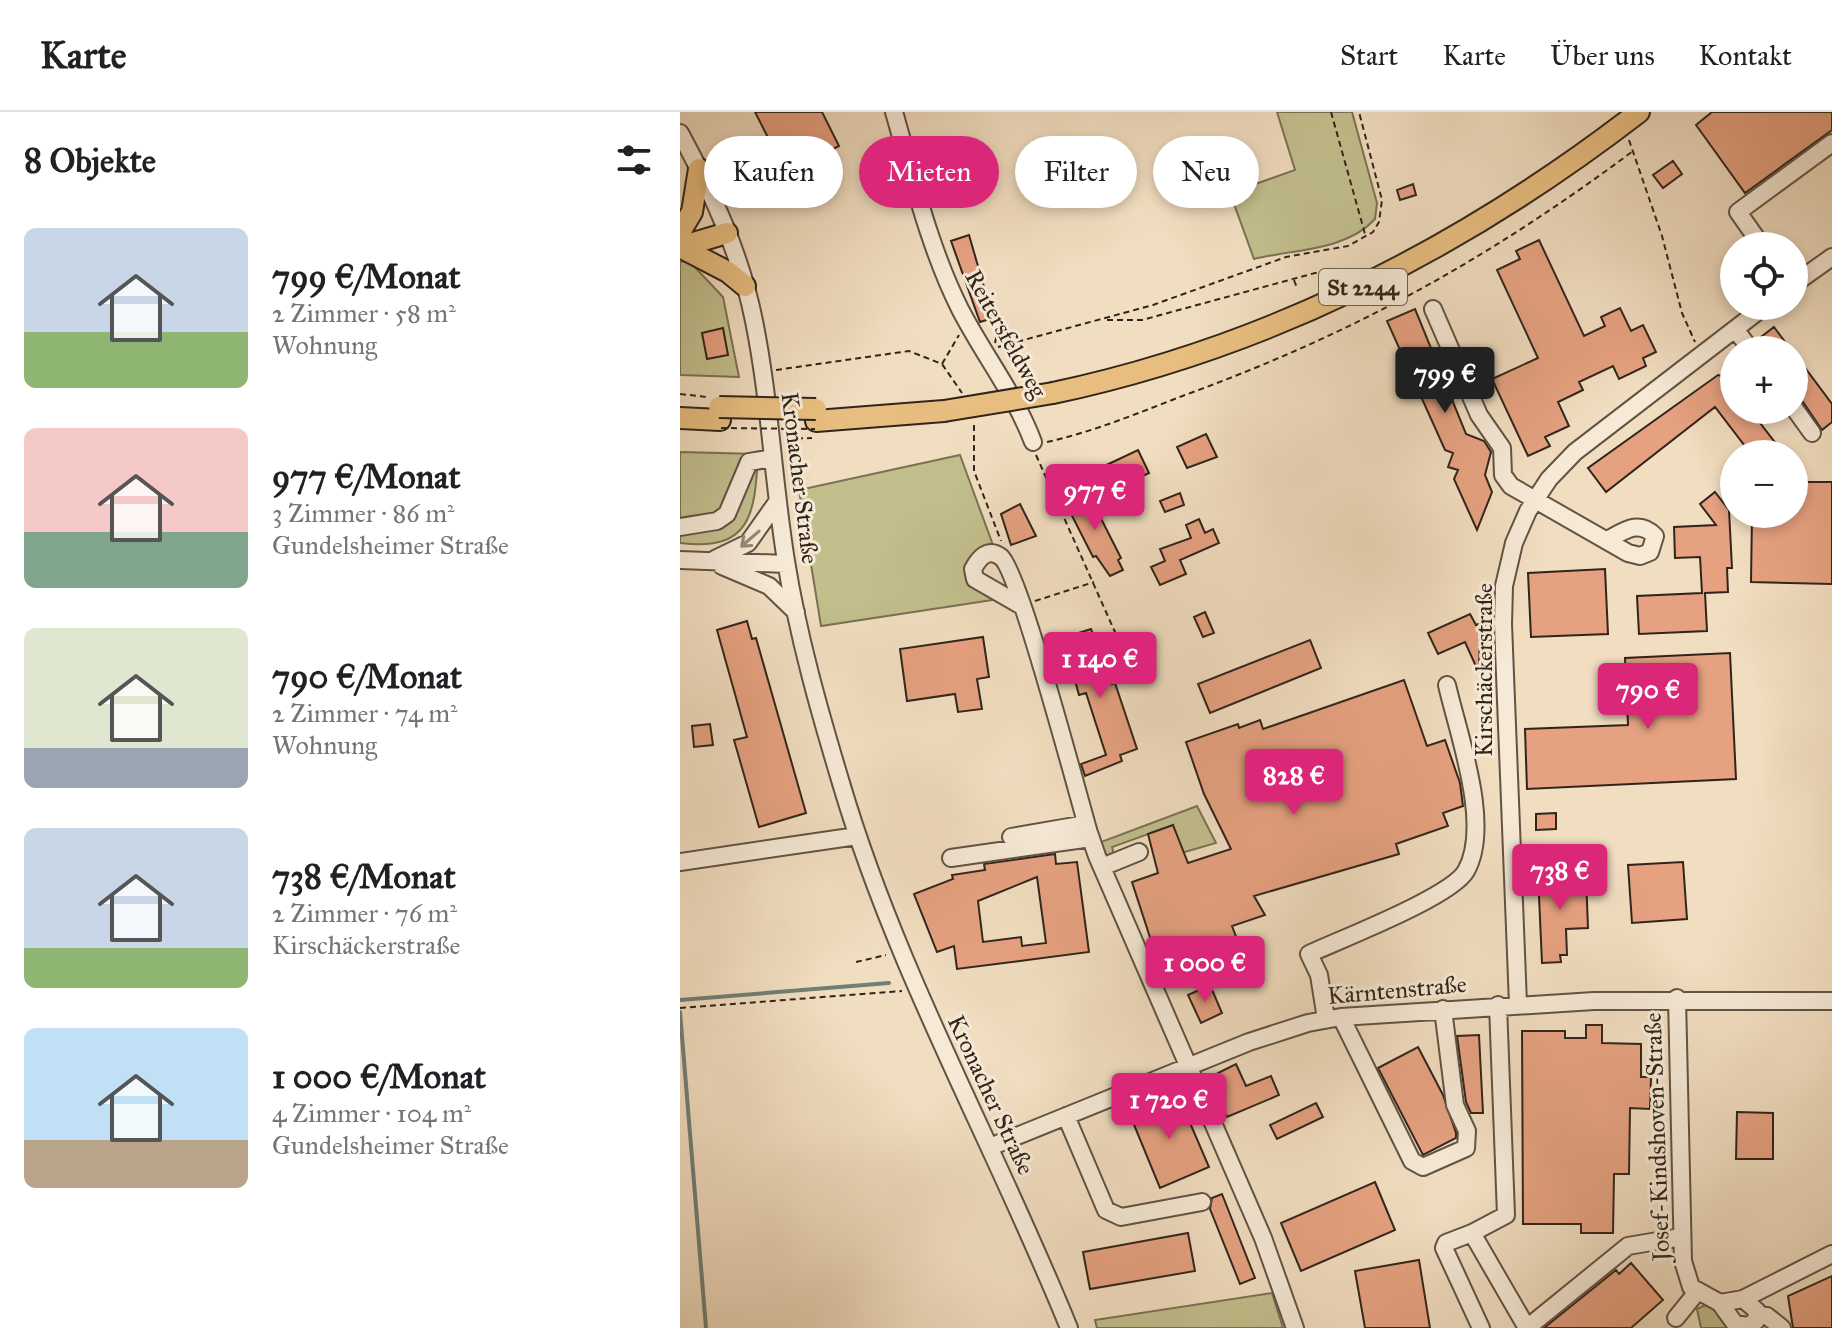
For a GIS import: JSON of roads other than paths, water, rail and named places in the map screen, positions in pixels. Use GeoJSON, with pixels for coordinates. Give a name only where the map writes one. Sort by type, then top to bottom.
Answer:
{"type":"FeatureCollection","features":[{"type":"Feature","properties":{"kind":"main road","name":"St 2244"},"geometry":{"type":"LineString","coordinates":[[1049,387],[1193,343],[1345,282],[1488,204],[1619,112]]}},
{"type":"Feature","properties":{"kind":"main road","name":"St 2244"},"geometry":{"type":"LineString","coordinates":[[680,405],[816,424],[1129,375],[1206,352],[1361,288],[1495,215],[1639,112]]}},
{"type":"Feature","properties":{"kind":"main road"},"geometry":{"type":"LineString","coordinates":[[680,232],[692,212],[699,169]]}},
{"type":"Feature","properties":{"kind":"main road"},"geometry":{"type":"LineString","coordinates":[[680,247],[727,233]]}},
{"type":"Feature","properties":{"kind":"main road"},"geometry":{"type":"LineString","coordinates":[[680,247],[728,272],[745,286]]}},
{"type":"Feature","properties":{"kind":"main road","name":"St 2244"},"geometry":{"type":"LineString","coordinates":[[680,418],[720,413]]}},
{"type":"Feature","properties":{"kind":"street","name":"Reitersfeldweg"},"geometry":{"type":"LineString","coordinates":[[894,112],[924,214],[959,306],[1023,415],[1033,442]]}},
{"type":"Feature","properties":{"kind":"street","name":"Kronacher Straße"},"geometry":{"type":"LineString","coordinates":[[680,133],[727,233],[754,320],[786,564],[796,612],[857,836],[900,952],[1069,1328]]}},
{"type":"Feature","properties":{"kind":"street"},"geometry":{"type":"LineString","coordinates":[[1752,232],[1738,212],[1832,143]]}},
{"type":"Feature","properties":{"kind":"street"},"geometry":{"type":"LineString","coordinates":[[1808,274],[1832,257]]}},
{"type":"Feature","properties":{"kind":"street"},"geometry":{"type":"LineString","coordinates":[[1433,309],[1479,415],[1502,448],[1503,475],[1511,486],[1607,540]]}},
{"type":"Feature","properties":{"kind":"street","name":"Kirschäckerstraße"},"geometry":{"type":"LineString","coordinates":[[1518,1004],[1503,624],[1508,565],[1534,500],[1575,452],[1747,320]]}},
{"type":"Feature","properties":{"kind":"street"},"geometry":{"type":"LineString","coordinates":[[1735,329],[1740,336]]}},
{"type":"Feature","properties":{"kind":"street"},"geometry":{"type":"LineString","coordinates":[[1806,424],[1812,433]]}},
{"type":"Feature","properties":{"kind":"street"},"geometry":{"type":"LineString","coordinates":[[680,527],[717,521],[732,504],[749,462],[773,458]]}},
{"type":"Feature","properties":{"kind":"street"},"geometry":{"type":"LineString","coordinates":[[709,561],[748,543],[777,502]]}},
{"type":"Feature","properties":{"kind":"street"},"geometry":{"type":"LineString","coordinates":[[680,560],[786,564]]}},
{"type":"Feature","properties":{"kind":"street"},"geometry":{"type":"LineString","coordinates":[[709,561],[769,586],[796,612]]}},
{"type":"Feature","properties":{"kind":"street"},"geometry":{"type":"LineString","coordinates":[[1022,606],[1088,831],[1187,1068],[1263,1238],[1295,1328]]}},
{"type":"Feature","properties":{"kind":"street"},"geometry":{"type":"LineString","coordinates":[[1443,1009],[1455,1105],[1468,1139],[1466,1148],[1457,1155],[1423,1167],[1412,1161],[1334,1018],[1309,954],[1439,894],[1467,870],[1477,814],[1447,685]]}},
{"type":"Feature","properties":{"kind":"street"},"geometry":{"type":"LineString","coordinates":[[1011,837],[1088,831]]}},
{"type":"Feature","properties":{"kind":"street"},"geometry":{"type":"LineString","coordinates":[[951,858],[1088,831]]}},
{"type":"Feature","properties":{"kind":"street"},"geometry":{"type":"LineString","coordinates":[[680,862],[857,836]]}},
{"type":"Feature","properties":{"kind":"street"},"geometry":{"type":"LineString","coordinates":[[1102,867],[1139,852]]}},
{"type":"Feature","properties":{"kind":"street","name":"Kärntenstraße"},"geometry":{"type":"LineString","coordinates":[[990,1147],[1263,1037],[1334,1018],[1498,1005],[1677,998],[1832,1001]]}},
{"type":"Feature","properties":{"kind":"street","name":"Josef-Kindshoven-Straße"},"geometry":{"type":"LineString","coordinates":[[1677,998],[1681,1237],[1686,1279],[1697,1292]]}},
{"type":"Feature","properties":{"kind":"street"},"geometry":{"type":"LineString","coordinates":[[1481,1328],[1444,1248],[1446,1243],[1506,1215],[1498,1005]]}},
{"type":"Feature","properties":{"kind":"street"},"geometry":{"type":"LineString","coordinates":[[1066,1116],[1106,1210],[1121,1217],[1202,1202]]}},
{"type":"Feature","properties":{"kind":"street"},"geometry":{"type":"LineString","coordinates":[[1472,1233],[1527,1328],[1628,1246],[1681,1237]]}},
{"type":"Feature","properties":{"kind":"street"},"geometry":{"type":"LineString","coordinates":[[1720,1303],[1743,1299],[1832,1254]]}},
{"type":"Feature","properties":{"kind":"street"},"geometry":{"type":"LineString","coordinates":[[1676,1318],[1697,1292],[1720,1303],[1729,1318],[1742,1326],[1756,1321],[1757,1315],[1756,1308],[1743,1299]]}},
{"type":"Feature","properties":{"kind":"street"},"geometry":{"type":"LineString","coordinates":[[1757,1315],[1767,1316],[1782,1328]]}},
{"type":"Feature","properties":{"kind":"waterway"},"geometry":{"type":"LineString","coordinates":[[680,1000],[889,983]]}},
{"type":"Feature","properties":{"kind":"waterway"},"geometry":{"type":"LineString","coordinates":[[680,1012],[706,1328]]}}]}
